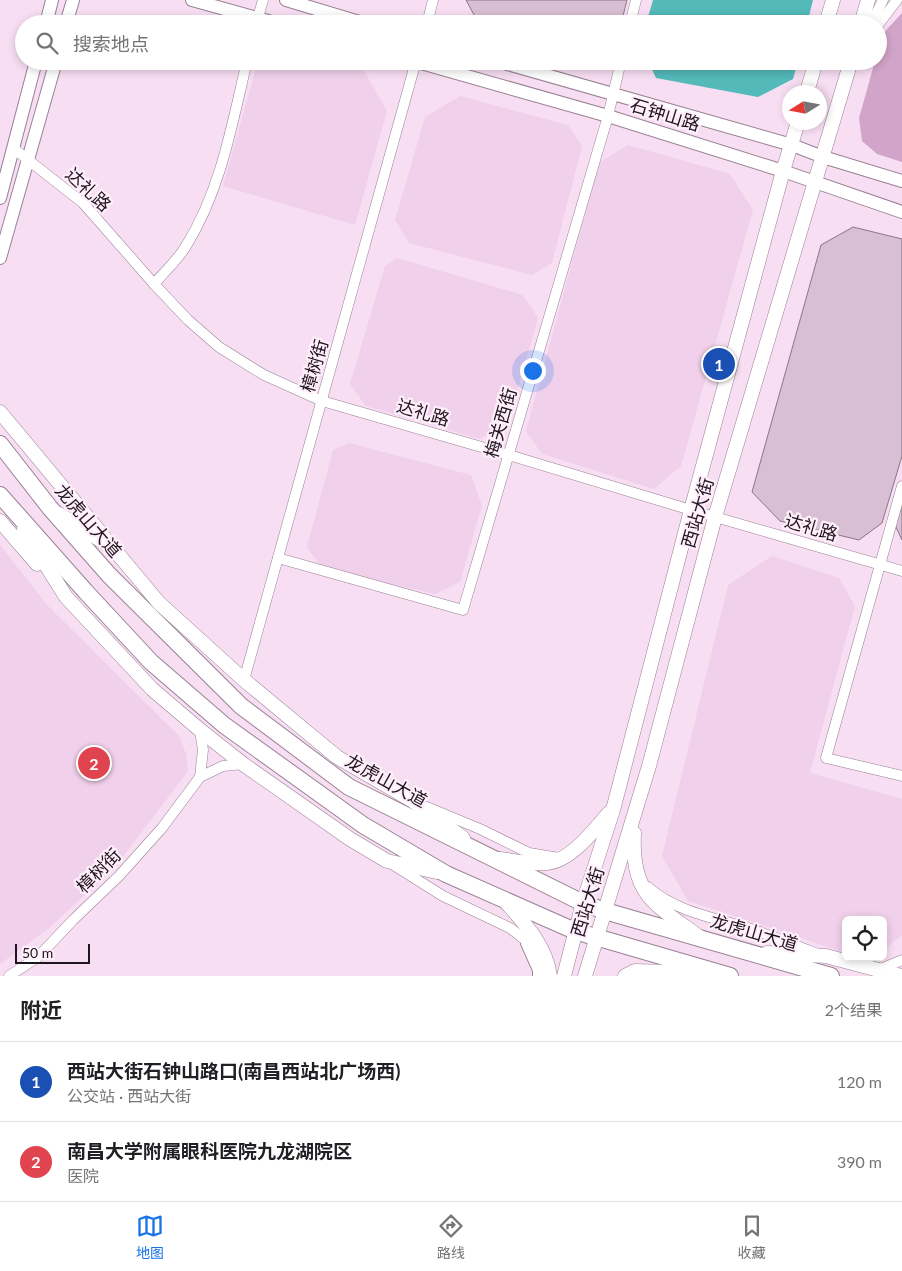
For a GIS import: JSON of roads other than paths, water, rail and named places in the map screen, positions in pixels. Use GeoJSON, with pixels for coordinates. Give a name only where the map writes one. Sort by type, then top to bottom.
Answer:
{"type":"FeatureCollection","features":[{"type":"Feature","properties":{"kind":"main road"},"geometry":{"type":"LineString","coordinates":[[829,15],[833,0]]}},
{"type":"Feature","properties":{"kind":"main road"},"geometry":{"type":"LineString","coordinates":[[864,15],[868,0]]}},
{"type":"Feature","properties":{"kind":"main road"},"geometry":{"type":"LineString","coordinates":[[809,85],[813,70]]}},
{"type":"Feature","properties":{"kind":"main road","name":"西站大街"},"geometry":{"type":"LineString","coordinates":[[585,976],[649,766],[715,517],[849,70]]}},
{"type":"Feature","properties":{"kind":"main road","name":"西站大街"},"geometry":{"type":"LineString","coordinates":[[564,976],[582,903],[613,810],[691,510],[783,171],[796,130]]}},
{"type":"Feature","properties":{"kind":"main road"},"geometry":{"type":"LineString","coordinates":[[0,412],[159,603],[244,680],[337,757],[413,801],[488,857],[530,863],[548,863],[563,858],[579,845],[613,810]]}},
{"type":"Feature","properties":{"kind":"main road","name":"龙虎山大道"},"geometry":{"type":"LineString","coordinates":[[0,444],[50,508],[109,575],[242,706],[349,788],[582,903],[831,976]]}},
{"type":"Feature","properties":{"kind":"main road"},"geometry":{"type":"LineString","coordinates":[[4,500],[66,597]]}},
{"type":"Feature","properties":{"kind":"main road"},"geometry":{"type":"LineString","coordinates":[[4,500],[151,662],[224,726],[362,825],[446,874],[575,931],[727,975]]}},
{"type":"Feature","properties":{"kind":"main road"},"geometry":{"type":"LineString","coordinates":[[50,508],[113,548]]}},
{"type":"Feature","properties":{"kind":"main road"},"geometry":{"type":"LineString","coordinates":[[0,521],[66,597],[152,689],[200,730],[243,764],[350,839],[387,861],[446,874]]}},
{"type":"Feature","properties":{"kind":"main road"},"geometry":{"type":"LineString","coordinates":[[649,766],[633,834],[637,876],[644,891],[659,907],[700,938]]}},
{"type":"Feature","properties":{"kind":"main road"},"geometry":{"type":"LineString","coordinates":[[505,901],[534,934],[543,952],[550,976]]}},
{"type":"Feature","properties":{"kind":"main road"},"geometry":{"type":"LineString","coordinates":[[746,952],[826,956],[901,976]]}},
{"type":"Feature","properties":{"kind":"main road"},"geometry":{"type":"LineString","coordinates":[[625,976],[635,971],[727,975]]}},
{"type":"Feature","properties":{"kind":"street"},"geometry":{"type":"LineString","coordinates":[[48,15],[52,0]]}},
{"type":"Feature","properties":{"kind":"street"},"geometry":{"type":"LineString","coordinates":[[69,15],[73,0]]}},
{"type":"Feature","properties":{"kind":"street"},"geometry":{"type":"LineString","coordinates":[[192,0],[238,15]]}},
{"type":"Feature","properties":{"kind":"street"},"geometry":{"type":"LineString","coordinates":[[259,15],[263,0]]}},
{"type":"Feature","properties":{"kind":"street"},"geometry":{"type":"LineString","coordinates":[[286,0],[336,15]]}},
{"type":"Feature","properties":{"kind":"street"},"geometry":{"type":"LineString","coordinates":[[429,15],[433,0]]}},
{"type":"Feature","properties":{"kind":"street"},"geometry":{"type":"LineString","coordinates":[[632,15],[636,0]]}},
{"type":"Feature","properties":{"kind":"street"},"geometry":{"type":"LineString","coordinates":[[876,15],[883,0]]}},
{"type":"Feature","properties":{"kind":"street"},"geometry":{"type":"LineString","coordinates":[[886,15],[897,0]]}},
{"type":"Feature","properties":{"kind":"street"},"geometry":{"type":"LineString","coordinates":[[0,198],[34,70]]}},
{"type":"Feature","properties":{"kind":"street"},"geometry":{"type":"LineString","coordinates":[[0,258],[53,70]]}},
{"type":"Feature","properties":{"kind":"street"},"geometry":{"type":"LineString","coordinates":[[154,284],[185,248],[204,214],[222,166],[245,70]]}},
{"type":"Feature","properties":{"kind":"street","name":"樟树街"},"geometry":{"type":"LineString","coordinates":[[244,680],[414,70]]}},
{"type":"Feature","properties":{"kind":"street","name":"石钟山路"},"geometry":{"type":"LineString","coordinates":[[447,70],[608,116],[815,181],[902,212]]}},
{"type":"Feature","properties":{"kind":"street","name":"石钟山路"},"geometry":{"type":"LineString","coordinates":[[529,70],[792,145],[823,157],[902,181]]}},
{"type":"Feature","properties":{"kind":"street","name":"梅关西街"},"geometry":{"type":"LineString","coordinates":[[278,558],[462,610],[608,116],[619,70]]}},
{"type":"Feature","properties":{"kind":"street","name":"达礼路"},"geometry":{"type":"LineString","coordinates":[[12,148],[83,203],[188,320],[219,347],[264,375],[322,401],[509,454],[691,510],[902,571]]}},
{"type":"Feature","properties":{"kind":"street"},"geometry":{"type":"LineString","coordinates":[[902,486],[826,758],[902,776]]}},
{"type":"Feature","properties":{"kind":"street"},"geometry":{"type":"LineString","coordinates":[[200,730],[203,750],[200,777]]}},
{"type":"Feature","properties":{"kind":"street"},"geometry":{"type":"LineString","coordinates":[[200,777],[223,766],[243,764]]}},
{"type":"Feature","properties":{"kind":"street","name":"樟树街"},"geometry":{"type":"LineString","coordinates":[[9,976],[38,957],[119,876],[162,828],[200,777]]}},
{"type":"Feature","properties":{"kind":"street"},"geometry":{"type":"LineString","coordinates":[[413,801],[480,829],[529,853],[563,858]]}},
{"type":"Feature","properties":{"kind":"street"},"geometry":{"type":"LineString","coordinates":[[387,861],[443,896],[510,928],[527,943],[543,952]]}},
{"type":"Feature","properties":{"kind":"street"},"geometry":{"type":"LineString","coordinates":[[637,876],[656,895],[679,907],[757,931],[826,956]]}},
{"type":"Feature","properties":{"kind":"street"},"geometry":{"type":"LineString","coordinates":[[527,943],[539,970],[539,976]]}},
{"type":"Feature","properties":{"kind":"street"},"geometry":{"type":"LineString","coordinates":[[878,970],[902,960]]}},
{"type":"Feature","properties":{"kind":"place","name":"西站大街石钟山路口(南昌西站北广场西)"},"geometry":{"type":"Point","coordinates":[719,364]}},
{"type":"Feature","properties":{"kind":"place","name":"南昌大学附属眼科医院九龙湖院区"},"geometry":{"type":"Point","coordinates":[94,763]}}]}
